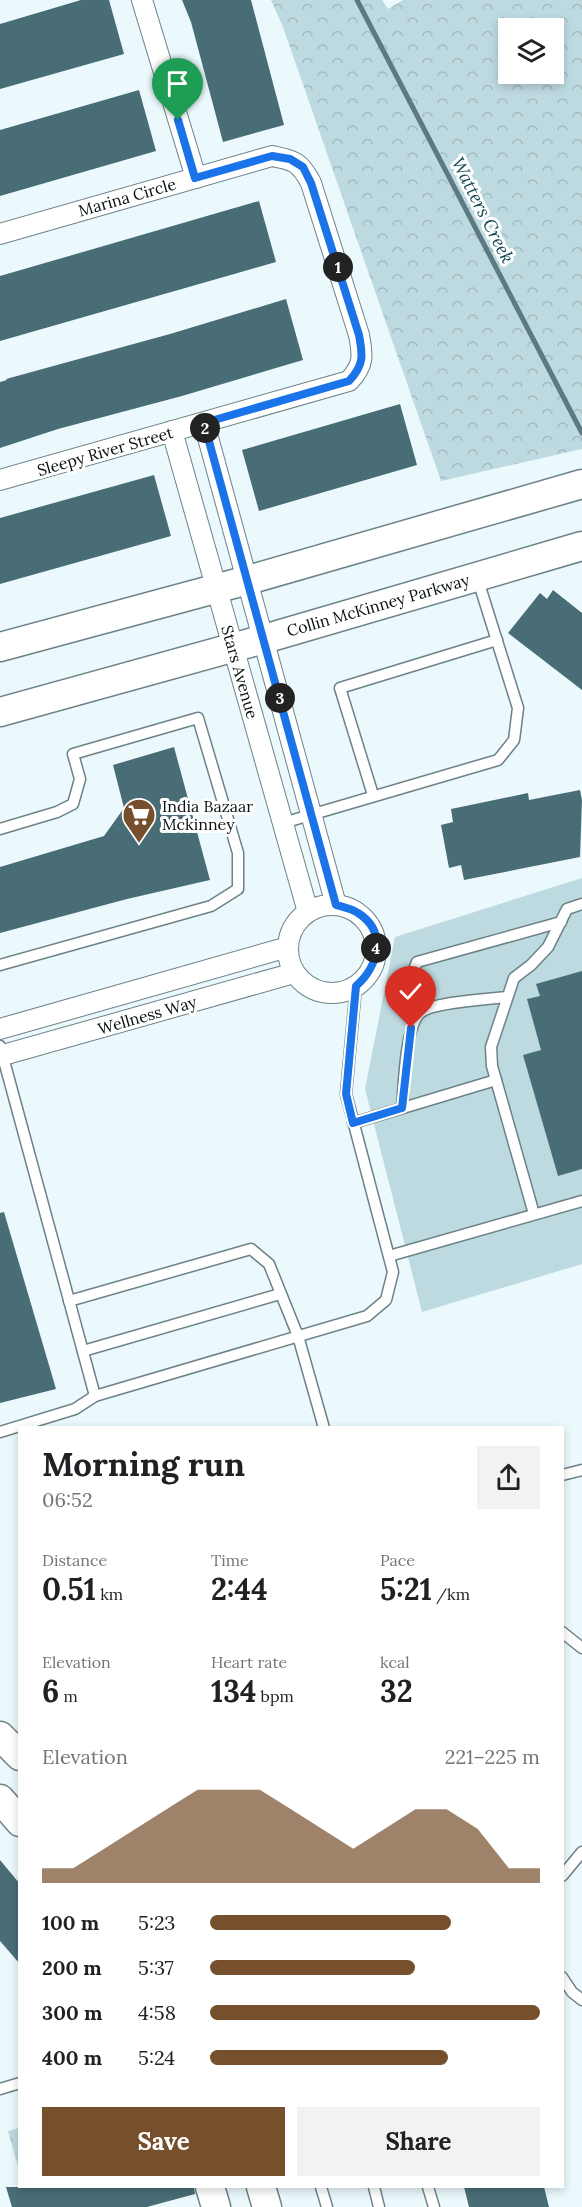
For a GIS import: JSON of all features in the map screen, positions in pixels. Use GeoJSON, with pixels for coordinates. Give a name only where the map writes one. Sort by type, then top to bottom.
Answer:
{"type":"FeatureCollection","features":[{"type":"Feature","properties":{"kind":"street"},"geometry":{"type":"LineString","coordinates":[[142,0],[195,178]]}},
{"type":"Feature","properties":{"kind":"street","name":"Marina Circle"},"geometry":{"type":"LineString","coordinates":[[0,234],[272,156],[290,159],[303,167],[311,183],[359,335],[363,355],[359,370],[349,381]]}},
{"type":"Feature","properties":{"kind":"street","name":"Sleepy River Street"},"geometry":{"type":"LineString","coordinates":[[0,480],[349,381]]}},
{"type":"Feature","properties":{"kind":"street","name":"Stars Avenue"},"geometry":{"type":"LineString","coordinates":[[204,423],[336,905]]}},
{"type":"Feature","properties":{"kind":"street","name":"Stars Avenue"},"geometry":{"type":"LineString","coordinates":[[172,431],[308,912]]}},
{"type":"Feature","properties":{"kind":"street"},"geometry":{"type":"LineString","coordinates":[[0,647],[217,589],[582,484]]}},
{"type":"Feature","properties":{"kind":"street","name":"Collin McKinney Parkway"},"geometry":{"type":"LineString","coordinates":[[0,712],[264,639],[582,546]]}},
{"type":"Feature","properties":{"kind":"street"},"geometry":{"type":"LineString","coordinates":[[336,905],[358,912],[366,920],[374,934],[375,960],[368,976],[356,986],[343,992],[319,992],[305,984],[294,973],[288,956],[288,940],[296,922],[308,912],[320,906],[336,905]]}},
{"type":"Feature","properties":{"kind":"street","name":"Wellness Way"},"geometry":{"type":"LineString","coordinates":[[0,1029],[288,947]]}},
{"type":"Feature","properties":{"kind":"street","name":"Wellness Way"},"geometry":{"type":"LineString","coordinates":[[1,1053],[294,973]]}},
{"type":"Feature","properties":{"kind":"street"},"geometry":{"type":"LineString","coordinates":[[0,1736],[18,1754]]}},
{"type":"Feature","properties":{"kind":"street"},"geometry":{"type":"LineString","coordinates":[[0,1799],[18,1820]]}},
{"type":"Feature","properties":{"kind":"street"},"geometry":{"type":"LineString","coordinates":[[210,2188],[216,2207]]}},
{"type":"Feature","properties":{"kind":"street"},"geometry":{"type":"LineString","coordinates":[[261,2188],[267,2207]]}},
{"type":"Feature","properties":{"kind":"lane"},"geometry":{"type":"LineString","coordinates":[[283,823],[498,760],[514,740],[518,708],[476,576]]}},
{"type":"Feature","properties":{"kind":"lane"},"geometry":{"type":"LineString","coordinates":[[373,795],[340,688],[497,640]]}},
{"type":"Feature","properties":{"kind":"lane"},"geometry":{"type":"LineString","coordinates":[[0,829],[57,812],[73,804],[80,779],[73,754],[198,718],[238,853],[238,889],[211,906],[0,965]]}},
{"type":"Feature","properties":{"kind":"lane"},"geometry":{"type":"LineString","coordinates":[[534,1214],[492,1066],[491,1047],[513,978],[531,965],[548,946],[567,909],[582,904]]}},
{"type":"Feature","properties":{"kind":"lane"},"geometry":{"type":"LineString","coordinates":[[421,1011],[411,977],[417,962],[561,922]]}},
{"type":"Feature","properties":{"kind":"lane"},"geometry":{"type":"LineString","coordinates":[[20,1426],[75,1409],[95,1396],[367,1316],[386,1300],[393,1272],[346,1094],[356,986]]}},
{"type":"Feature","properties":{"kind":"lane"},"geometry":{"type":"LineString","coordinates":[[402,1108],[411,1028],[421,1011],[438,1005],[507,997]]}},
{"type":"Feature","properties":{"kind":"lane"},"geometry":{"type":"LineString","coordinates":[[1,1053],[95,1396]]}},
{"type":"Feature","properties":{"kind":"lane"},"geometry":{"type":"LineString","coordinates":[[353,1123],[496,1080]]}},
{"type":"Feature","properties":{"kind":"lane"},"geometry":{"type":"LineString","coordinates":[[389,1256],[582,1201]]}},
{"type":"Feature","properties":{"kind":"lane"},"geometry":{"type":"LineString","coordinates":[[69,1301],[251,1249],[269,1264],[298,1335],[323,1426]]}},
{"type":"Feature","properties":{"kind":"lane"},"geometry":{"type":"LineString","coordinates":[[83,1351],[280,1294]]}},
{"type":"Feature","properties":{"kind":"lane"},"geometry":{"type":"LineString","coordinates":[[0,1432],[18,1426]]}},
{"type":"Feature","properties":{"kind":"lane"},"geometry":{"type":"LineString","coordinates":[[564,1474],[582,1470]]}},
{"type":"Feature","properties":{"kind":"lane"},"geometry":{"type":"LineString","coordinates":[[564,1634],[582,1648]]}},
{"type":"Feature","properties":{"kind":"lane"},"geometry":{"type":"LineString","coordinates":[[564,1874],[582,1852]]}},
{"type":"Feature","properties":{"kind":"lane"},"geometry":{"type":"LineString","coordinates":[[564,1980],[572,1992],[582,2000]]}},
{"type":"Feature","properties":{"kind":"lane"},"geometry":{"type":"LineString","coordinates":[[0,2089],[18,2084]]}},
{"type":"Feature","properties":{"kind":"lane"},"geometry":{"type":"LineString","coordinates":[[321,2188],[327,2207]]}},
{"type":"Feature","properties":{"kind":"lane"},"geometry":{"type":"LineString","coordinates":[[374,2188],[379,2207]]}},
{"type":"Feature","properties":{"kind":"lane"},"geometry":{"type":"LineString","coordinates":[[429,2188],[435,2207]]}},
{"type":"Feature","properties":{"kind":"green space"},"geometry":{"type":"Polygon","coordinates":[[[271,0],[382,0],[388,9],[403,0],[582,0],[582,449],[441,481],[283,27],[271,0]]]}},
{"type":"Feature","properties":{"kind":"green space"},"geometry":{"type":"Polygon","coordinates":[[[582,878],[582,1264],[422,1312],[365,1089],[395,937],[582,878]]]}},
{"type":"Feature","properties":{"kind":"green space"},"geometry":{"type":"Polygon","coordinates":[[[18,2128],[18,2166],[8,2131],[18,2128]]]}},
{"type":"Feature","properties":{"kind":"building"},"geometry":{"type":"Polygon","coordinates":[[[81,0],[109,0],[124,54],[0,89],[0,24],[81,0]]]}},
{"type":"Feature","properties":{"kind":"building"},"geometry":{"type":"Polygon","coordinates":[[[182,0],[251,0],[284,125],[223,142],[191,22],[182,0]]]}},
{"type":"Feature","properties":{"kind":"building"},"geometry":{"type":"Polygon","coordinates":[[[139,90],[156,151],[0,196],[0,130],[139,90]]]}},
{"type":"Feature","properties":{"kind":"building"},"geometry":{"type":"Polygon","coordinates":[[[259,201],[276,262],[0,341],[0,276],[259,201]]]}},
{"type":"Feature","properties":{"kind":"building"},"geometry":{"type":"Polygon","coordinates":[[[286,299],[303,360],[182,396],[58,429],[0,448],[0,382],[286,299]]]}},
{"type":"Feature","properties":{"kind":"building"},"geometry":{"type":"Polygon","coordinates":[[[400,404],[417,465],[259,511],[242,450],[400,404]]]}},
{"type":"Feature","properties":{"kind":"building"},"geometry":{"type":"Polygon","coordinates":[[[154,475],[171,536],[0,584],[0,518],[154,475]]]}},
{"type":"Feature","properties":{"kind":"building"},"geometry":{"type":"Polygon","coordinates":[[[553,590],[582,613],[582,690],[508,633],[540,593],[547,599],[553,590]]]}},
{"type":"Feature","properties":{"kind":"building"},"geometry":{"type":"Polygon","coordinates":[[[174,747],[210,880],[127,899],[0,933],[0,867],[104,836],[124,808],[113,765],[174,747]]]}},
{"type":"Feature","properties":{"kind":"building"},"geometry":{"type":"Polygon","coordinates":[[[580,790],[582,800],[580,857],[464,880],[461,865],[449,868],[441,825],[453,822],[451,809],[528,793],[529,800],[580,790]]]}},
{"type":"Feature","properties":{"kind":"building"},"geometry":{"type":"Polygon","coordinates":[[[582,971],[582,1169],[558,1176],[523,1055],[541,1050],[527,999],[540,996],[536,984],[582,971]]]}},
{"type":"Feature","properties":{"kind":"building"},"geometry":{"type":"Polygon","coordinates":[[[4,1212],[56,1389],[0,1403],[0,1213],[4,1212]]]}},
{"type":"Feature","properties":{"kind":"building"},"geometry":{"type":"Polygon","coordinates":[[[0,1860],[18,1882],[18,1962],[0,1941],[0,1860]]]}},
{"type":"Feature","properties":{"kind":"building"},"geometry":{"type":"Polygon","coordinates":[[[6,2187],[194,2188],[195,2194],[147,2207],[12,2207],[6,2187]]]}},
{"type":"Feature","properties":{"kind":"building"},"geometry":{"type":"Polygon","coordinates":[[[464,2188],[544,2188],[549,2207],[469,2207],[464,2188]]]}},
{"type":"Feature","properties":{"kind":"waterway","name":"Watters Creek"},"geometry":{"type":"LineString","coordinates":[[357,0],[582,433]]}},
{"type":"Feature","properties":{"kind":"place","name":"India Bazaar Mckinney"},"geometry":{"type":"Point","coordinates":[139,844]}},
{"type":"Feature","properties":{"kind":"route"},"geometry":{"type":"LineString","coordinates":[[178,120],[195,178],[272,156],[290,159],[303,167],[311,183],[359,335],[363,355],[359,370],[349,381],[204,423],[336,905],[358,912],[374,934],[375,960],[368,976],[356,986],[346,1094],[353,1123],[402,1108],[411,1028]]}}]}
